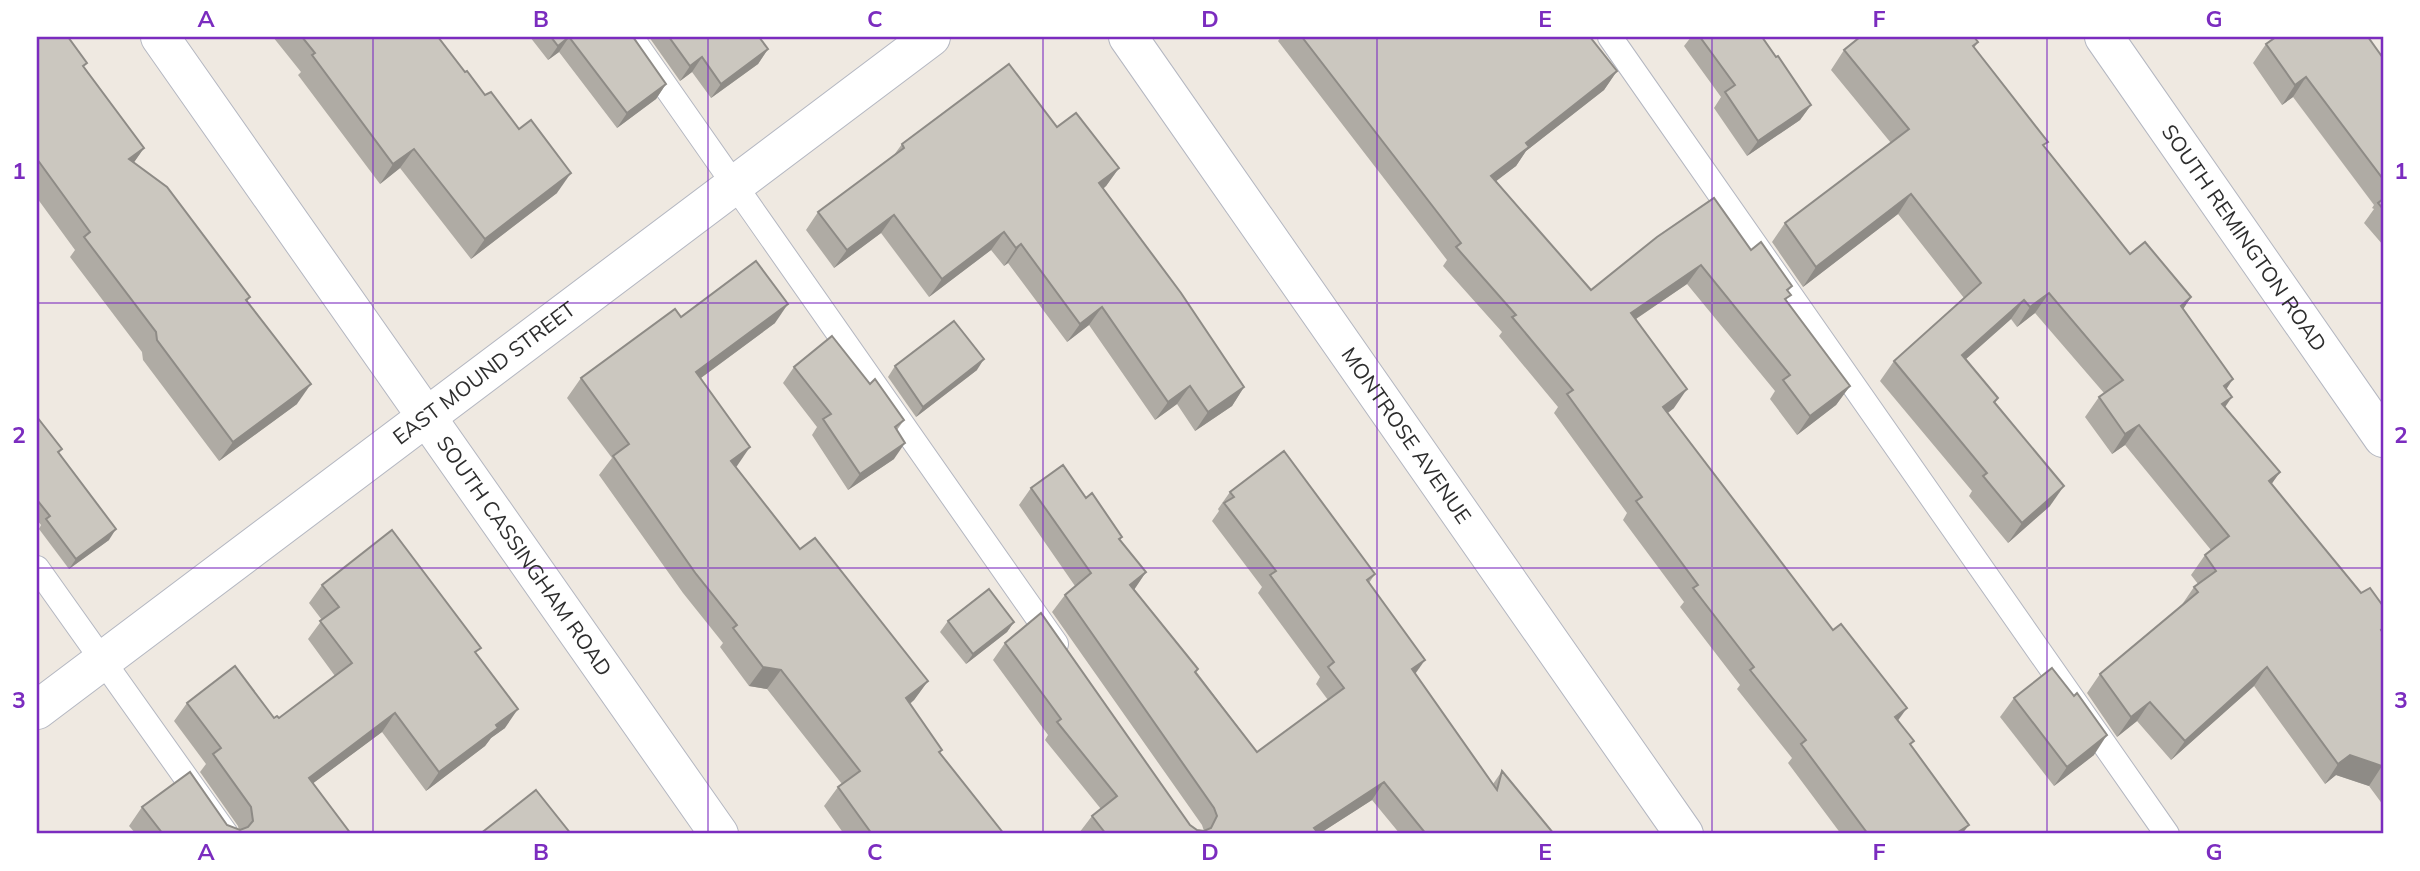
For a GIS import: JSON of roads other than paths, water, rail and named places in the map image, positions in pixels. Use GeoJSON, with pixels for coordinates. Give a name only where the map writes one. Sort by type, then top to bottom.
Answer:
{"type":"FeatureCollection","features":[{"type":"Feature","properties":{"kind":"street","name":"SOUTH CASSINGHAM ROAD"},"geometry":{"type":"LineString","coordinates":[[160,37],[719,834]]}},
{"type":"Feature","properties":{"kind":"street","name":"EAST MOUND STREET"},"geometry":{"type":"LineString","coordinates":[[37,710],[931,37]]}},
{"type":"Feature","properties":{"kind":"street","name":"MONTROSE AVENUE"},"geometry":{"type":"LineString","coordinates":[[1128,37],[1684,834]]}},
{"type":"Feature","properties":{"kind":"street","name":"SOUTH REMINGTON ROAD"},"geometry":{"type":"LineString","coordinates":[[2104,37],[2383,438]]}},
{"type":"Feature","properties":{"kind":"lane"},"geometry":{"type":"LineString","coordinates":[[631,37],[1070,663]]}},
{"type":"Feature","properties":{"kind":"lane"},"geometry":{"type":"LineString","coordinates":[[1610,37],[2167,834]]}},
{"type":"Feature","properties":{"kind":"lane"},"geometry":{"type":"LineString","coordinates":[[37,568],[226,834]]}}]}
